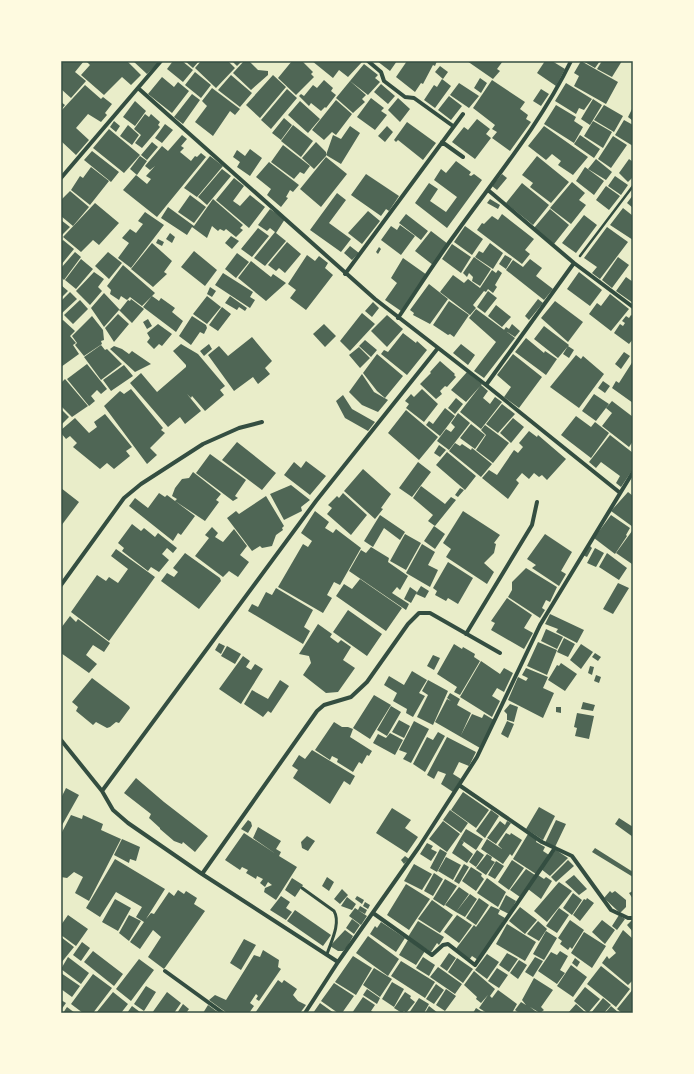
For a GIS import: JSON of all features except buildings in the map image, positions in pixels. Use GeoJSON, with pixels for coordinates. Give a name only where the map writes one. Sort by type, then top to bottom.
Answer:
{"type":"FeatureCollection","features":[{"type":"Feature","properties":{"kind":"street"},"geometry":{"type":"LineString","coordinates":[[61,178],[161,61]]}},
{"type":"Feature","properties":{"kind":"street"},"geometry":{"type":"LineString","coordinates":[[368,61],[381,72],[384,81],[405,97],[414,98],[453,126]]}},
{"type":"Feature","properties":{"kind":"street"},"geometry":{"type":"LineString","coordinates":[[398,318],[455,234],[488,190],[555,94],[571,61]]}},
{"type":"Feature","properties":{"kind":"street"},"geometry":{"type":"LineString","coordinates":[[138,88],[345,274],[398,318],[486,385],[619,492]]}},
{"type":"Feature","properties":{"kind":"street"},"geometry":{"type":"LineString","coordinates":[[345,274],[463,114]]}},
{"type":"Feature","properties":{"kind":"street"},"geometry":{"type":"LineString","coordinates":[[442,142],[462,158]]}},
{"type":"Feature","properties":{"kind":"street"},"geometry":{"type":"LineString","coordinates":[[488,190],[574,263],[633,307]]}},
{"type":"Feature","properties":{"kind":"street"},"geometry":{"type":"LineString","coordinates":[[486,385],[574,263]]}},
{"type":"Feature","properties":{"kind":"street"},"geometry":{"type":"LineString","coordinates":[[102,791],[316,501],[438,348]]}},
{"type":"Feature","properties":{"kind":"street"},"geometry":{"type":"LineString","coordinates":[[61,585],[124,498],[140,484],[203,444],[239,428],[262,422]]}},
{"type":"Feature","properties":{"kind":"street"},"geometry":{"type":"LineString","coordinates":[[305,1013],[338,962],[460,785],[485,742],[540,624],[619,492],[633,472]]}},
{"type":"Feature","properties":{"kind":"street"},"geometry":{"type":"LineString","coordinates":[[466,634],[532,526],[536,502]]}},
{"type":"Feature","properties":{"kind":"street"},"geometry":{"type":"LineString","coordinates":[[202,874],[317,711],[324,705],[351,697],[367,682],[416,615],[422,612],[430,613],[500,653]]}},
{"type":"Feature","properties":{"kind":"street"},"geometry":{"type":"LineString","coordinates":[[61,740],[102,791],[114,810],[128,823],[202,874],[338,962]]}},
{"type":"Feature","properties":{"kind":"street"},"geometry":{"type":"LineString","coordinates":[[460,785],[542,842],[572,856],[611,910],[628,918],[633,918]]}},
{"type":"Feature","properties":{"kind":"street"},"geometry":{"type":"LineString","coordinates":[[373,913],[432,955],[443,945],[448,944],[476,965],[556,848]]}},
{"type":"Feature","properties":{"kind":"street"},"geometry":{"type":"LineString","coordinates":[[165,971],[223,1013]]}},
{"type":"Feature","properties":{"kind":"lane"},"geometry":{"type":"LineString","coordinates":[[302,888],[334,911],[336,915],[335,930],[327,954]]}},
{"type":"Feature","properties":{"kind":"path"},"geometry":{"type":"LineString","coordinates":[[574,263],[633,186]]}}]}
